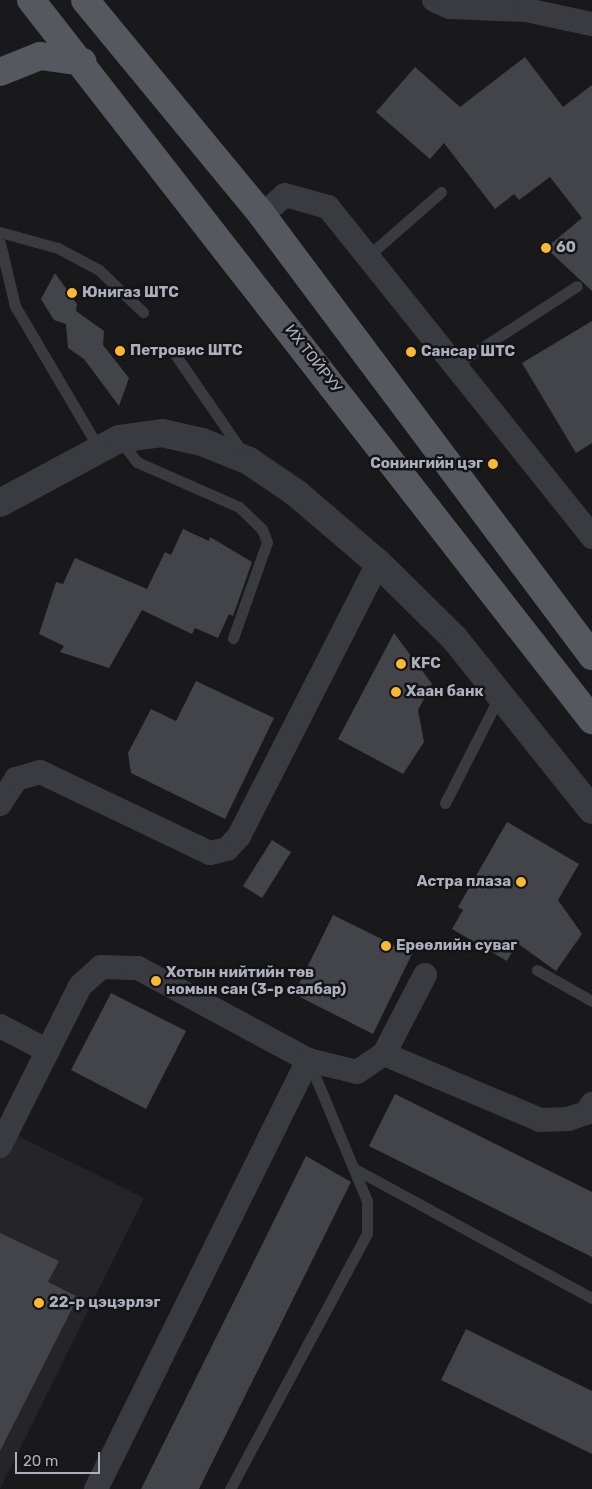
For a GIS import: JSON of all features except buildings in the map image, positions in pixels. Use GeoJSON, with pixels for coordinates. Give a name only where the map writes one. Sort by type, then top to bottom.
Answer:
{"type":"FeatureCollection","features":[{"type":"Feature","properties":{"kind":"main road","name":"ИХ ТОЙРУУ"},"geometry":{"type":"LineString","coordinates":[[31,0],[83,62],[592,720]]}},
{"type":"Feature","properties":{"kind":"main road"},"geometry":{"type":"LineString","coordinates":[[87,2],[262,215],[592,656]]}},
{"type":"Feature","properties":{"kind":"main road"},"geometry":{"type":"LineString","coordinates":[[0,72],[40,56],[83,62]]}},
{"type":"Feature","properties":{"kind":"street"},"geometry":{"type":"LineString","coordinates":[[434,0],[450,7],[526,10],[592,24]]}},
{"type":"Feature","properties":{"kind":"street"},"geometry":{"type":"LineString","coordinates":[[262,215],[285,195],[328,207],[592,537]]}},
{"type":"Feature","properties":{"kind":"street"},"geometry":{"type":"LineString","coordinates":[[0,504],[108,443],[162,433],[202,442],[249,461],[296,493],[378,563],[455,639],[592,810]]}},
{"type":"Feature","properties":{"kind":"street"},"geometry":{"type":"LineString","coordinates":[[0,804],[16,779],[40,772],[210,853],[228,849],[239,836],[378,563]]}},
{"type":"Feature","properties":{"kind":"street"},"geometry":{"type":"LineString","coordinates":[[0,1146],[89,975],[101,967],[126,965],[308,1060],[357,1072],[384,1054],[425,975]]}},
{"type":"Feature","properties":{"kind":"street"},"geometry":{"type":"LineString","coordinates":[[0,1026],[48,1051]]}},
{"type":"Feature","properties":{"kind":"street"},"geometry":{"type":"LineString","coordinates":[[384,1054],[540,1120],[568,1119],[586,1113],[592,1104]]}},
{"type":"Feature","properties":{"kind":"street"},"geometry":{"type":"LineString","coordinates":[[96,1489],[308,1060]]}},
{"type":"Feature","properties":{"kind":"lane"},"geometry":{"type":"LineString","coordinates":[[368,256],[441,192]]}},
{"type":"Feature","properties":{"kind":"lane"},"geometry":{"type":"LineString","coordinates":[[0,232],[58,248],[99,270],[144,312]]}},
{"type":"Feature","properties":{"kind":"lane"},"geometry":{"type":"LineString","coordinates":[[0,243],[15,306],[108,443],[137,462],[239,507],[262,529],[267,542],[233,638]]}},
{"type":"Feature","properties":{"kind":"lane"},"geometry":{"type":"LineString","coordinates":[[455,365],[577,286]]}},
{"type":"Feature","properties":{"kind":"lane"},"geometry":{"type":"LineString","coordinates":[[172,350],[249,461]]}},
{"type":"Feature","properties":{"kind":"lane"},"geometry":{"type":"LineString","coordinates":[[445,803],[500,695]]}},
{"type":"Feature","properties":{"kind":"lane"},"geometry":{"type":"LineString","coordinates":[[537,970],[592,1001]]}},
{"type":"Feature","properties":{"kind":"lane"},"geometry":{"type":"LineString","coordinates":[[230,1489],[367,1233],[367,1201],[308,1060]]}},
{"type":"Feature","properties":{"kind":"lane"},"geometry":{"type":"LineString","coordinates":[[355,1169],[592,1298]]}},
{"type":"Feature","properties":{"kind":"shaded area"},"geometry":{"type":"Polygon","coordinates":[[[0,1127],[144,1198],[0,1489],[0,1127]]]}},
{"type":"Feature","properties":{"kind":"place","name":"60"},"geometry":{"type":"Point","coordinates":[546,248]}},
{"type":"Feature","properties":{"kind":"place","name":"Юнигаз ШТС"},"geometry":{"type":"Point","coordinates":[72,293]}},
{"type":"Feature","properties":{"kind":"place","name":"Петровис ШТС"},"geometry":{"type":"Point","coordinates":[120,351]}},
{"type":"Feature","properties":{"kind":"place","name":"Сансар ШТС"},"geometry":{"type":"Point","coordinates":[411,352]}},
{"type":"Feature","properties":{"kind":"place","name":"Сонингийн цэг"},"geometry":{"type":"Point","coordinates":[493,464]}},
{"type":"Feature","properties":{"kind":"place","name":"KFC"},"geometry":{"type":"Point","coordinates":[401,664]}},
{"type":"Feature","properties":{"kind":"place","name":"Хаан банк"},"geometry":{"type":"Point","coordinates":[396,692]}},
{"type":"Feature","properties":{"kind":"place","name":"Астра плаза"},"geometry":{"type":"Point","coordinates":[521,882]}},
{"type":"Feature","properties":{"kind":"place","name":"Ерөөлийн суваг"},"geometry":{"type":"Point","coordinates":[386,946]}},
{"type":"Feature","properties":{"kind":"place","name":"Хотын нийтийн төв номын сан (3-р салбар)"},"geometry":{"type":"Point","coordinates":[156,981]}},
{"type":"Feature","properties":{"kind":"place","name":"22-р цэцэрлэг"},"geometry":{"type":"Point","coordinates":[39,1303]}}]}
